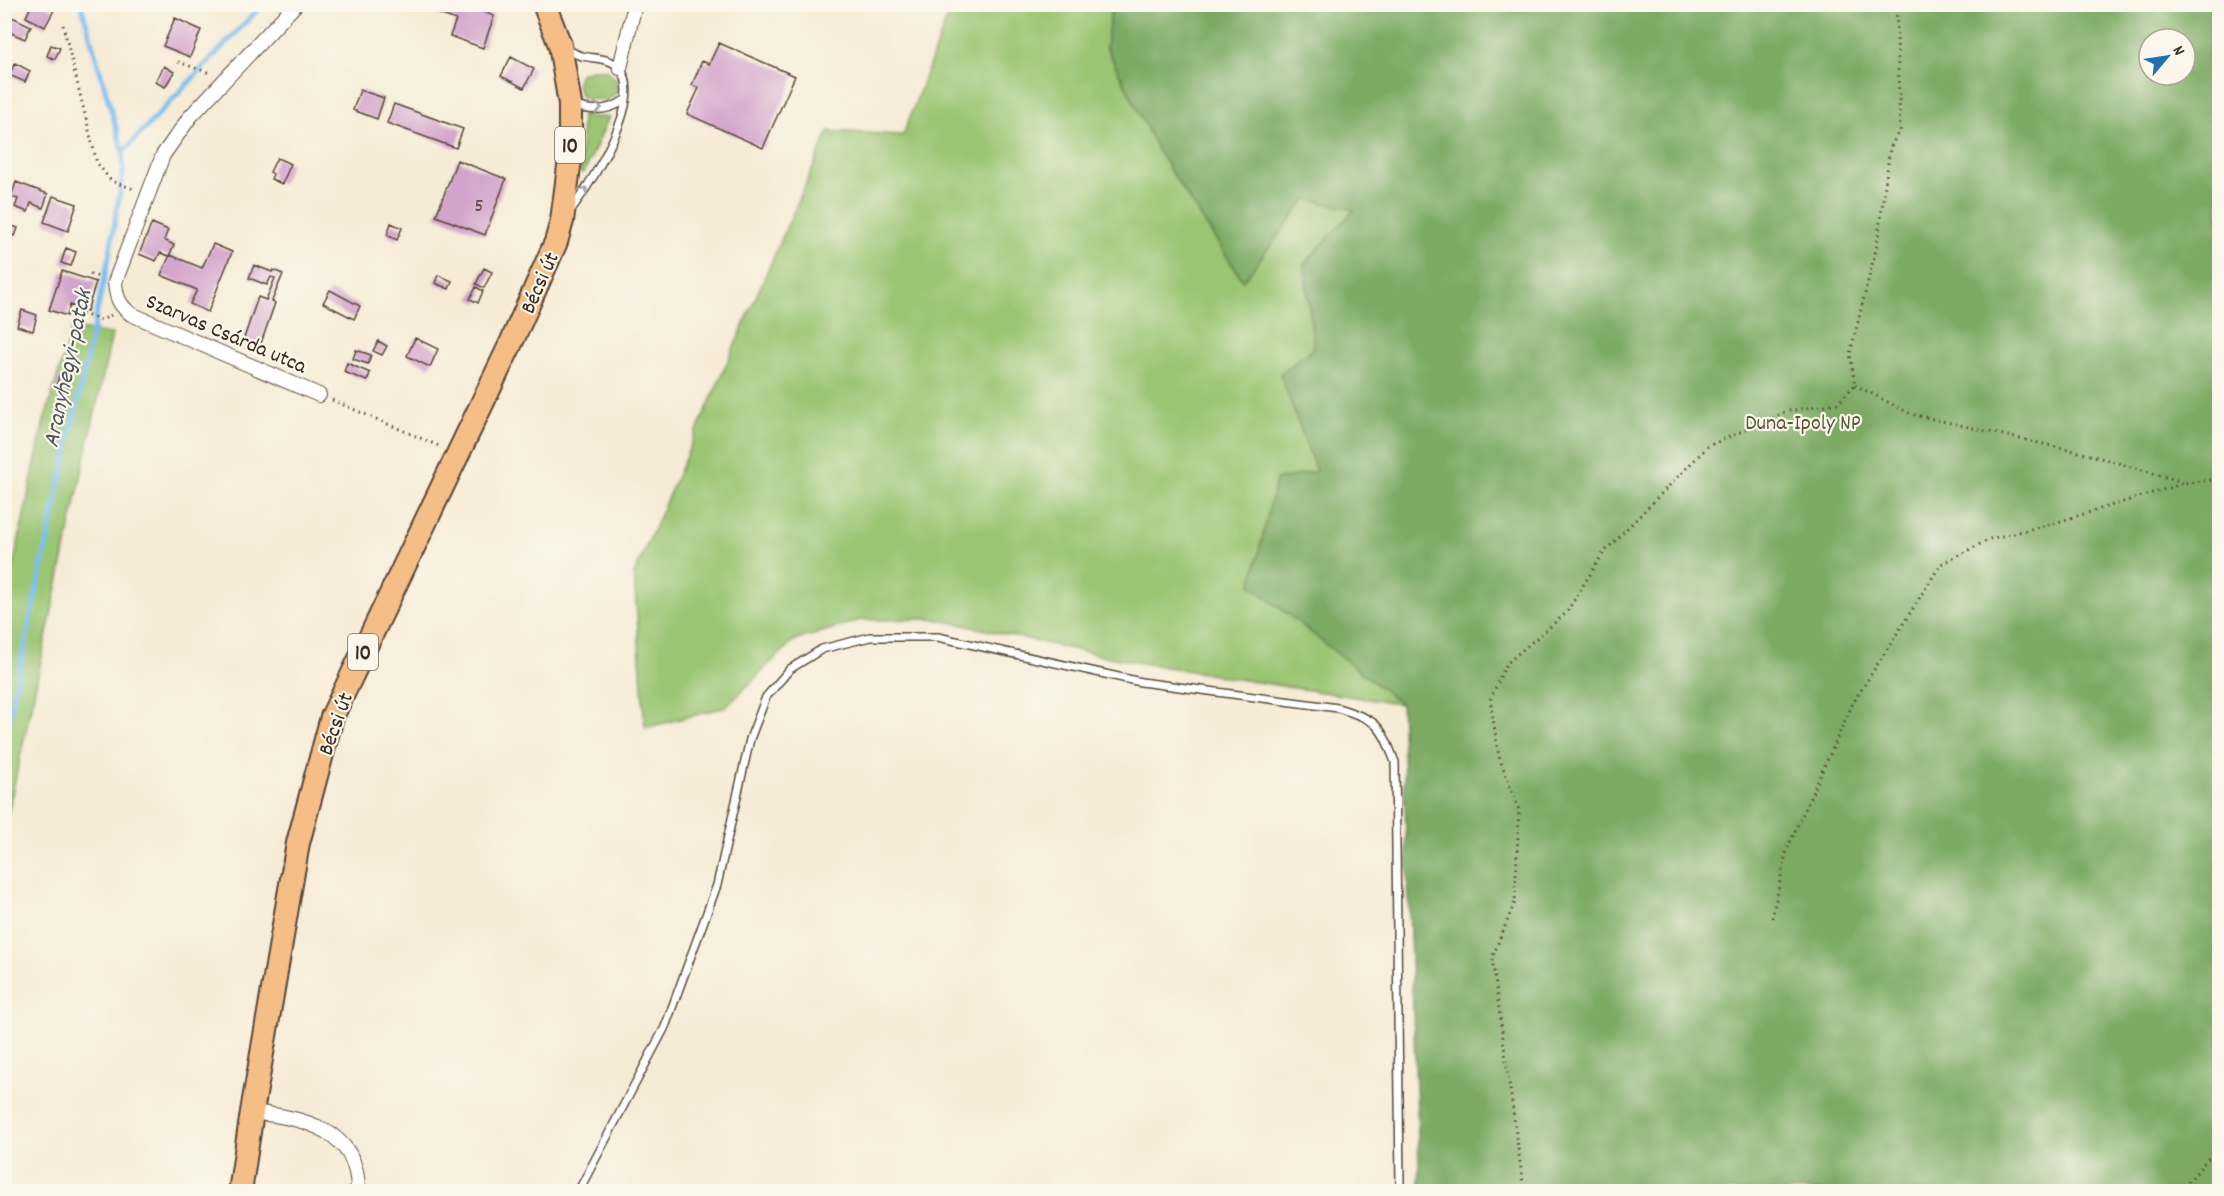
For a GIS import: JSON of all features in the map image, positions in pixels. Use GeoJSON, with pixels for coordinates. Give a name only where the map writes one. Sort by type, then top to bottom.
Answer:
{"type":"FeatureCollection","features":[{"type":"Feature","properties":{"kind":"main road","name":"10"},"geometry":{"type":"LineString","coordinates":[[544,4],[560,45],[572,62],[570,159],[562,221]]}},
{"type":"Feature","properties":{"kind":"main road","name":"Bécsi út"},"geometry":{"type":"LineString","coordinates":[[240,1191],[298,843],[332,717],[512,341],[562,221]]}},
{"type":"Feature","properties":{"kind":"street","name":"Szarvas Csárda utca"},"geometry":{"type":"LineString","coordinates":[[296,4],[190,117],[163,155],[115,282],[116,296],[121,306],[132,314],[319,395]]}},
{"type":"Feature","properties":{"kind":"street"},"geometry":{"type":"LineString","coordinates":[[620,68],[635,4]]}},
{"type":"Feature","properties":{"kind":"street"},"geometry":{"type":"LineString","coordinates":[[252,1112],[307,1121],[339,1140],[349,1153],[355,1169],[358,1191]]}},
{"type":"Feature","properties":{"kind":"lane"},"geometry":{"type":"LineString","coordinates":[[562,221],[585,191],[604,159],[620,124],[627,89],[626,78],[620,68],[610,61],[572,62]]}},
{"type":"Feature","properties":{"kind":"lane"},"geometry":{"type":"LineString","coordinates":[[570,104],[598,110],[614,108],[626,100]]}},
{"type":"Feature","properties":{"kind":"lane"},"geometry":{"type":"LineString","coordinates":[[578,1191],[664,1027],[717,885],[750,740],[766,697],[790,669],[822,649],[870,637],[938,637],[1141,682],[1338,708],[1365,716],[1383,731],[1395,762],[1400,1184]]}},
{"type":"Feature","properties":{"kind":"path"},"geometry":{"type":"LineString","coordinates":[[1856,385],[1850,354],[1877,245],[1890,148],[1900,130],[1896,4]]}},
{"type":"Feature","properties":{"kind":"path"},"geometry":{"type":"LineString","coordinates":[[63,25],[97,163],[111,181],[131,188]]}},
{"type":"Feature","properties":{"kind":"path"},"geometry":{"type":"LineString","coordinates":[[178,62],[212,74]]}},
{"type":"Feature","properties":{"kind":"path"},"geometry":{"type":"LineString","coordinates":[[90,274],[98,277]]}},
{"type":"Feature","properties":{"kind":"path"},"geometry":{"type":"LineString","coordinates":[[82,314],[102,320]]}},
{"type":"Feature","properties":{"kind":"path"},"geometry":{"type":"LineString","coordinates":[[1856,385],[1911,414],[2087,454],[2185,483]]}},
{"type":"Feature","properties":{"kind":"path"},"geometry":{"type":"LineString","coordinates":[[1521,1191],[1522,1184],[1492,958],[1515,902],[1520,810],[1499,757],[1490,700],[1506,664],[1566,613],[1604,552],[1708,446],[1788,411],[1838,403],[1856,385]]}},
{"type":"Feature","properties":{"kind":"path"},"geometry":{"type":"LineString","coordinates":[[319,395],[457,453]]}},
{"type":"Feature","properties":{"kind":"path"},"geometry":{"type":"LineString","coordinates":[[1772,918],[1787,849],[1853,703],[1941,564],[1990,539],[2051,524],[2185,483],[2220,479]]}},
{"type":"Feature","properties":{"kind":"path"},"geometry":{"type":"LineString","coordinates":[[2173,1191],[2190,1180],[2220,1144]]}},
{"type":"Feature","properties":{"kind":"green space","name":"Duna-Ipoly NP"},"geometry":{"type":"Polygon","coordinates":[[[1112,4],[2219,5],[2219,1191],[1420,1191],[1401,704],[1251,585],[1276,480],[1316,471],[1280,374],[1314,348],[1304,264],[1354,210],[1306,199],[1243,281],[1159,153],[1106,46],[1112,4]]]}},
{"type":"Feature","properties":{"kind":"green space","name":"Duna-Ipoly NP"},"geometry":{"type":"Polygon","coordinates":[[[952,5],[1112,5],[1106,47],[1159,153],[1243,281],[1306,199],[2219,5],[2219,1191],[1416,632],[1304,265],[1314,348],[1280,374],[1317,471],[1251,585],[1401,704],[1113,658],[936,619],[861,620],[793,641],[726,707],[645,728],[634,574],[829,131],[903,135],[952,5]]]}},
{"type":"Feature","properties":{"kind":"green space"},"geometry":{"type":"Polygon","coordinates":[[[594,69],[606,70],[617,80],[617,92],[608,100],[586,99],[579,94],[577,81],[580,74],[594,69]]]}},
{"type":"Feature","properties":{"kind":"green space"},"geometry":{"type":"Polygon","coordinates":[[[582,114],[589,117],[609,117],[585,171],[582,173],[580,172],[582,114]]]}},
{"type":"Feature","properties":{"kind":"green space"},"geometry":{"type":"Polygon","coordinates":[[[72,328],[112,334],[5,827],[5,605],[44,421],[72,328]]]}},
{"type":"Feature","properties":{"kind":"building"},"geometry":{"type":"Polygon","coordinates":[[[32,4],[43,4],[54,10],[45,27],[26,17],[32,4]]]}},
{"type":"Feature","properties":{"kind":"building"},"geometry":{"type":"Polygon","coordinates":[[[421,4],[462,4],[494,16],[483,48],[450,36],[456,20],[420,7],[421,4]]]}},
{"type":"Feature","properties":{"kind":"building"},"geometry":{"type":"Polygon","coordinates":[[[4,13],[31,26],[25,39],[4,30],[4,13]]]}},
{"type":"Feature","properties":{"kind":"building"},"geometry":{"type":"Polygon","coordinates":[[[175,18],[201,30],[190,57],[163,46],[175,18]]]}},
{"type":"Feature","properties":{"kind":"building"},"geometry":{"type":"Polygon","coordinates":[[[719,43],[795,76],[763,148],[687,114],[699,88],[692,85],[702,61],[709,64],[719,43]]]}},
{"type":"Feature","properties":{"kind":"building"},"geometry":{"type":"Polygon","coordinates":[[[51,45],[60,48],[55,59],[47,56],[51,45]]]}},
{"type":"Feature","properties":{"kind":"building"},"geometry":{"type":"Polygon","coordinates":[[[511,57],[534,69],[524,88],[501,76],[511,57]]]}},
{"type":"Feature","properties":{"kind":"building"},"geometry":{"type":"Polygon","coordinates":[[[15,63],[30,71],[25,82],[9,75],[15,63]]]}},
{"type":"Feature","properties":{"kind":"building"},"geometry":{"type":"Polygon","coordinates":[[[164,66],[174,72],[165,87],[155,82],[164,66]]]}},
{"type":"Feature","properties":{"kind":"building"},"geometry":{"type":"Polygon","coordinates":[[[360,90],[384,98],[377,119],[353,110],[360,90]]]}},
{"type":"Feature","properties":{"kind":"building"},"geometry":{"type":"Polygon","coordinates":[[[394,104],[463,129],[456,148],[387,123],[394,104]]]}},
{"type":"Feature","properties":{"kind":"building"},"geometry":{"type":"Polygon","coordinates":[[[277,158],[291,164],[282,184],[271,179],[273,174],[270,172],[277,158]]]}},
{"type":"Feature","properties":{"kind":"building"},"geometry":{"type":"Polygon","coordinates":[[[457,160],[506,179],[485,235],[436,216],[457,160]]]}},
{"type":"Feature","properties":{"kind":"building"},"geometry":{"type":"Polygon","coordinates":[[[16,182],[48,194],[43,208],[31,203],[28,212],[15,207],[18,199],[11,197],[16,182]]]}},
{"type":"Feature","properties":{"kind":"building"},"geometry":{"type":"Polygon","coordinates":[[[53,196],[77,204],[68,231],[44,222],[53,196]]]}},
{"type":"Feature","properties":{"kind":"building"},"geometry":{"type":"Polygon","coordinates":[[[4,223],[18,228],[15,236],[4,233],[4,223]]]}},
{"type":"Feature","properties":{"kind":"building"},"geometry":{"type":"Polygon","coordinates":[[[152,223],[168,230],[164,240],[174,245],[169,256],[160,253],[156,261],[139,254],[152,223]]]}},
{"type":"Feature","properties":{"kind":"building"},"geometry":{"type":"Polygon","coordinates":[[[391,223],[402,228],[397,240],[387,235],[391,223]]]}},
{"type":"Feature","properties":{"kind":"building"},"geometry":{"type":"Polygon","coordinates":[[[213,244],[232,252],[208,312],[190,304],[197,290],[161,275],[170,255],[202,268],[213,244]]]}},
{"type":"Feature","properties":{"kind":"building"},"geometry":{"type":"Polygon","coordinates":[[[66,248],[76,252],[71,266],[61,263],[66,248]]]}},
{"type":"Feature","properties":{"kind":"building"},"geometry":{"type":"Polygon","coordinates":[[[254,265],[283,274],[272,301],[275,303],[260,346],[243,341],[258,297],[266,300],[275,278],[271,277],[267,285],[249,278],[254,265]]]}},
{"type":"Feature","properties":{"kind":"building"},"geometry":{"type":"Polygon","coordinates":[[[484,268],[492,272],[484,288],[476,284],[484,268]]]}},
{"type":"Feature","properties":{"kind":"building"},"geometry":{"type":"Polygon","coordinates":[[[62,271],[96,282],[87,311],[70,305],[67,316],[49,310],[62,271]]]}},
{"type":"Feature","properties":{"kind":"building"},"geometry":{"type":"Polygon","coordinates":[[[438,275],[452,281],[449,289],[435,283],[438,275]]]}},
{"type":"Feature","properties":{"kind":"building"},"geometry":{"type":"Polygon","coordinates":[[[476,287],[483,291],[478,303],[470,299],[476,287]]]}},
{"type":"Feature","properties":{"kind":"building"},"geometry":{"type":"Polygon","coordinates":[[[330,290],[360,306],[354,319],[323,303],[330,290]]]}},
{"type":"Feature","properties":{"kind":"building"},"geometry":{"type":"Polygon","coordinates":[[[22,310],[37,315],[33,331],[17,326],[22,310]]]}},
{"type":"Feature","properties":{"kind":"building"},"geometry":{"type":"Polygon","coordinates":[[[415,338],[438,349],[430,367],[407,356],[415,338]]]}},
{"type":"Feature","properties":{"kind":"building"},"geometry":{"type":"Polygon","coordinates":[[[378,341],[387,346],[382,355],[373,351],[378,341]]]}},
{"type":"Feature","properties":{"kind":"building"},"geometry":{"type":"Polygon","coordinates":[[[356,350],[371,355],[368,364],[353,359],[356,350]]]}},
{"type":"Feature","properties":{"kind":"building"},"geometry":{"type":"Polygon","coordinates":[[[347,363],[370,373],[367,381],[344,372],[347,363]]]}},
{"type":"Feature","properties":{"kind":"building"},"geometry":{"type":"Polygon","coordinates":[[[59,375],[70,378],[67,390],[56,388],[59,375]]]}},
{"type":"Feature","properties":{"kind":"waterway","name":"Aranyhegyi-patak"},"geometry":{"type":"LineString","coordinates":[[4,741],[110,252],[123,172],[123,152],[81,4]]}},
{"type":"Feature","properties":{"kind":"waterway"},"geometry":{"type":"LineString","coordinates":[[123,152],[263,4]]}}]}
